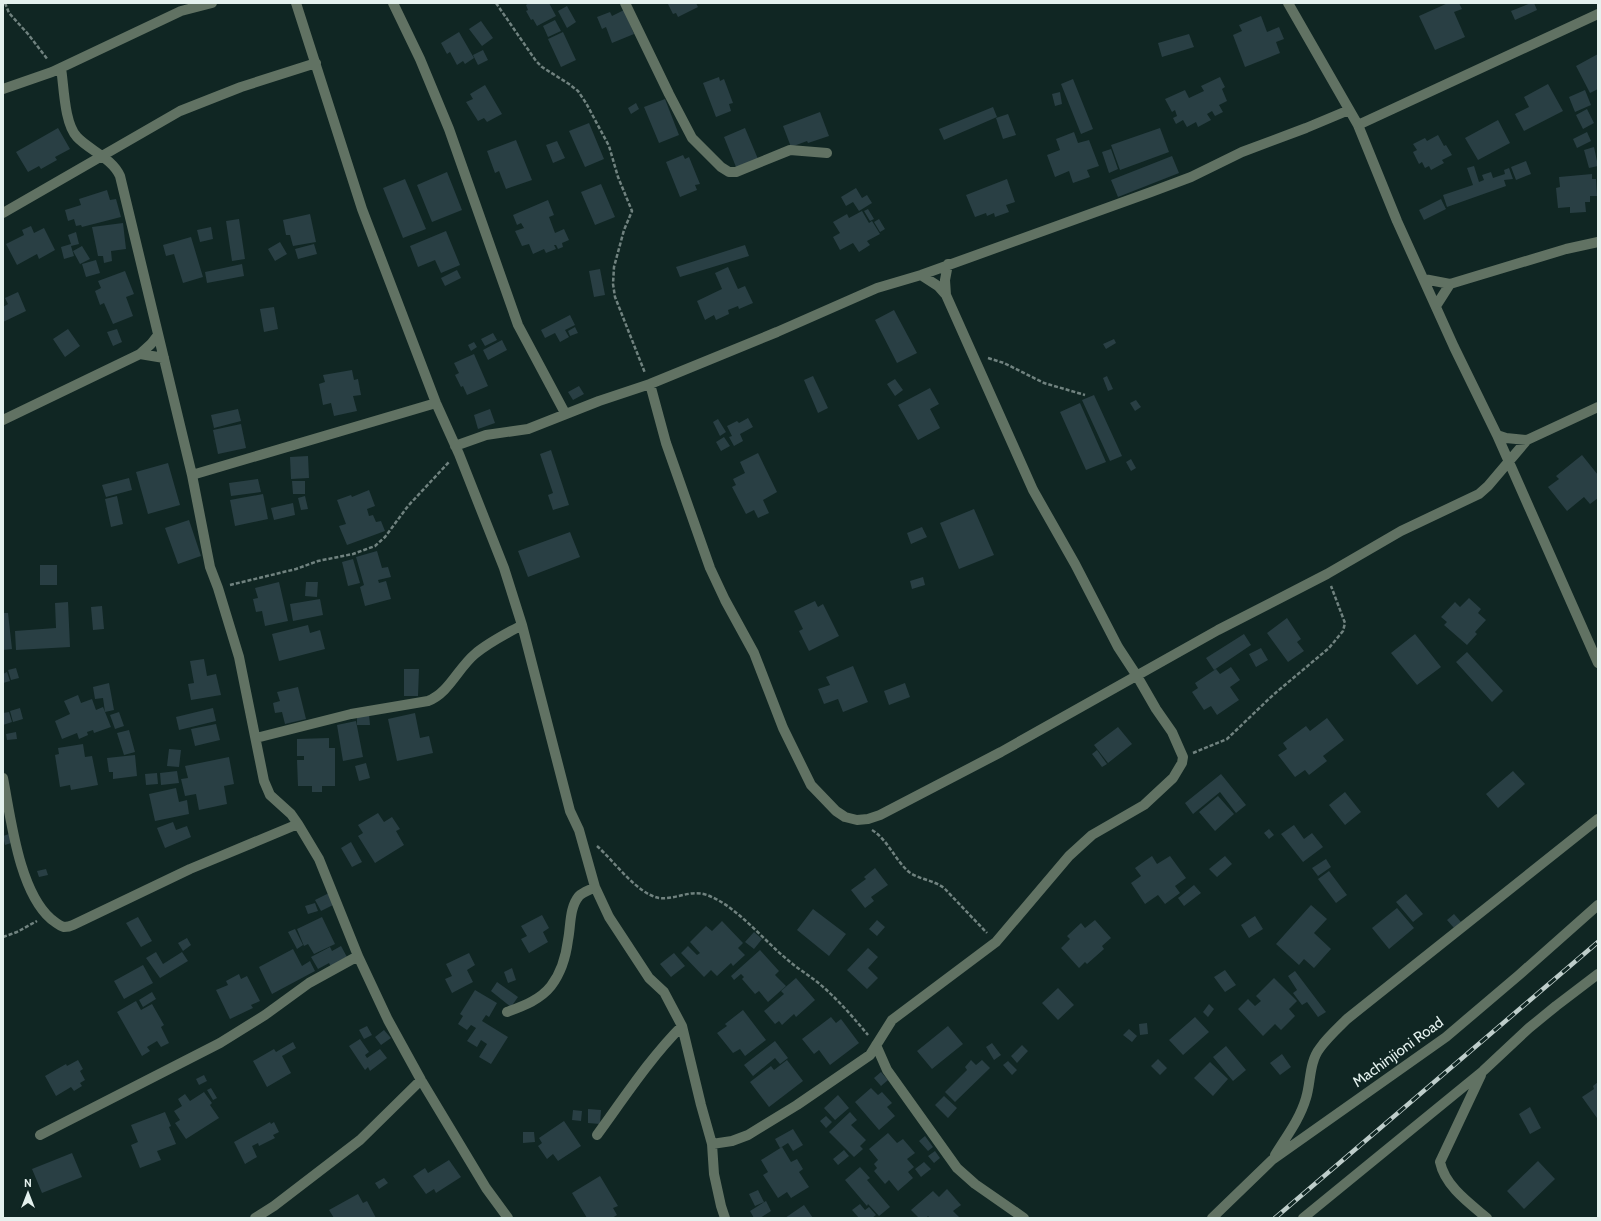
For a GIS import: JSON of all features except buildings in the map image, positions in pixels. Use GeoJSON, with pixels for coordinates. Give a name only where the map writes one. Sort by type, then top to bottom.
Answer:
{"type":"FeatureCollection","features":[{"type":"Feature","properties":{"kind":"street"},"geometry":{"type":"LineString","coordinates":[[3,89],[57,70],[181,11],[212,3]]}},
{"type":"Feature","properties":{"kind":"street"},"geometry":{"type":"LineString","coordinates":[[296,3],[362,209],[436,403],[457,450],[504,568],[522,625],[570,811],[579,830],[595,887],[609,917],[649,978],[664,992],[682,1026],[712,1144],[714,1174],[725,1218]]}},
{"type":"Feature","properties":{"kind":"street"},"geometry":{"type":"LineString","coordinates":[[393,3],[420,59],[448,129],[518,325],[565,413]]}},
{"type":"Feature","properties":{"kind":"street"},"geometry":{"type":"LineString","coordinates":[[625,3],[692,138],[721,167],[729,172],[736,172],[790,150],[827,153]]}},
{"type":"Feature","properties":{"kind":"street"},"geometry":{"type":"LineString","coordinates":[[1288,3],[1348,110],[1358,125],[1397,221],[1510,463],[1598,663]]}},
{"type":"Feature","properties":{"kind":"street"},"geometry":{"type":"LineString","coordinates":[[1358,125],[1598,14]]}},
{"type":"Feature","properties":{"kind":"street"},"geometry":{"type":"LineString","coordinates":[[3,213],[180,112],[241,87],[316,62]]}},
{"type":"Feature","properties":{"kind":"street"},"geometry":{"type":"LineString","coordinates":[[57,70],[72,130],[77,137],[102,157],[120,176],[192,475],[205,547],[239,657],[256,738],[261,771],[270,794],[298,824],[319,859],[358,956],[388,1020],[421,1080],[486,1188],[508,1218]]}},
{"type":"Feature","properties":{"kind":"street"},"geometry":{"type":"LineString","coordinates":[[457,450],[486,435],[528,429],[565,413],[650,384],[777,332],[877,288],[921,275],[1158,189],[1242,152],[1306,128],[1348,110]]}},
{"type":"Feature","properties":{"kind":"street"},"geometry":{"type":"LineString","coordinates":[[1424,279],[1450,284],[1566,249],[1598,242]]}},
{"type":"Feature","properties":{"kind":"street"},"geometry":{"type":"LineString","coordinates":[[946,295],[945,280],[948,264]]}},
{"type":"Feature","properties":{"kind":"street"},"geometry":{"type":"LineString","coordinates":[[712,1144],[742,1138],[771,1122],[870,1055],[886,1028],[900,1013],[996,942],[1069,856],[1092,835],[1144,805],[1173,778],[1179,769],[1183,757],[1172,732],[1118,648],[1033,490],[946,295],[938,286],[921,275]]}},
{"type":"Feature","properties":{"kind":"street"},"geometry":{"type":"LineString","coordinates":[[1436,306],[1450,284]]}},
{"type":"Feature","properties":{"kind":"street"},"geometry":{"type":"LineString","coordinates":[[3,420],[140,354],[158,335]]}},
{"type":"Feature","properties":{"kind":"street"},"geometry":{"type":"LineString","coordinates":[[140,354],[164,358]]}},
{"type":"Feature","properties":{"kind":"street"},"geometry":{"type":"LineString","coordinates":[[650,384],[666,443],[710,568],[725,600],[754,653],[783,728],[811,785],[836,811],[845,817],[857,820],[868,819],[880,815],[1001,752],[1218,630],[1327,574],[1401,530],[1479,494],[1510,463],[1527,440],[1598,406]]}},
{"type":"Feature","properties":{"kind":"street"},"geometry":{"type":"LineString","coordinates":[[192,475],[436,403]]}},
{"type":"Feature","properties":{"kind":"street"},"geometry":{"type":"LineString","coordinates":[[1497,435],[1527,440]]}},
{"type":"Feature","properties":{"kind":"street"},"geometry":{"type":"LineString","coordinates":[[256,738],[351,714],[428,701],[436,698],[443,692],[475,654],[522,625]]}},
{"type":"Feature","properties":{"kind":"street"},"geometry":{"type":"LineString","coordinates":[[3,778],[16,843],[26,882],[46,914],[58,925],[65,927],[74,925],[190,869],[298,824]]}},
{"type":"Feature","properties":{"kind":"street"},"geometry":{"type":"LineString","coordinates":[[1272,1160],[1295,1124],[1301,1111],[1306,1098],[1315,1057],[1320,1048],[1347,1019],[1598,819]]}},
{"type":"Feature","properties":{"kind":"street"},"geometry":{"type":"LineString","coordinates":[[507,1012],[538,998],[551,986],[560,969],[565,955],[569,939],[571,915],[575,904],[580,896],[595,887]]}},
{"type":"Feature","properties":{"kind":"street","name":"Machinjioni Road"},"geometry":{"type":"LineString","coordinates":[[1212,1218],[1272,1160],[1446,1037],[1598,905]]}},
{"type":"Feature","properties":{"kind":"street"},"geometry":{"type":"LineString","coordinates":[[40,1135],[220,1043],[265,1015],[309,984],[358,956]]}},
{"type":"Feature","properties":{"kind":"street"},"geometry":{"type":"LineString","coordinates":[[1303,1218],[1483,1071],[1529,1028],[1598,974]]}},
{"type":"Feature","properties":{"kind":"street"},"geometry":{"type":"LineString","coordinates":[[597,1135],[665,1044],[682,1026]]}},
{"type":"Feature","properties":{"kind":"street"},"geometry":{"type":"LineString","coordinates":[[876,1045],[887,1070],[958,1168],[975,1184],[1024,1218]]}},
{"type":"Feature","properties":{"kind":"street"},"geometry":{"type":"LineString","coordinates":[[1483,1071],[1440,1162],[1456,1191],[1486,1218]]}},
{"type":"Feature","properties":{"kind":"street"},"geometry":{"type":"LineString","coordinates":[[255,1218],[274,1206],[360,1140],[421,1080]]}},
{"type":"Feature","properties":{"kind":"path"},"geometry":{"type":"LineString","coordinates":[[5,3],[9,13],[28,34],[47,60],[57,70]]}},
{"type":"Feature","properties":{"kind":"path"},"geometry":{"type":"LineString","coordinates":[[496,3],[536,62],[578,91],[609,146],[618,177],[632,212],[624,230],[614,267],[613,284],[615,297],[650,384]]}},
{"type":"Feature","properties":{"kind":"path"},"geometry":{"type":"LineString","coordinates":[[973,353],[1004,363],[1044,383],[1085,395]]}},
{"type":"Feature","properties":{"kind":"path"},"geometry":{"type":"LineString","coordinates":[[218,588],[353,554],[375,546],[385,537],[408,506],[448,463],[457,450]]}},
{"type":"Feature","properties":{"kind":"path"},"geometry":{"type":"LineString","coordinates":[[1183,757],[1227,739],[1273,695],[1329,648],[1343,631],[1345,623],[1327,574]]}},
{"type":"Feature","properties":{"kind":"path"},"geometry":{"type":"LineString","coordinates":[[857,820],[877,834],[908,871],[937,883],[945,889],[996,942]]}},
{"type":"Feature","properties":{"kind":"path"},"geometry":{"type":"LineString","coordinates":[[595,845],[642,890],[659,898],[677,897],[696,893],[707,895],[729,907],[789,962],[815,980],[841,1004],[876,1045]]}},
{"type":"Feature","properties":{"kind":"path"},"geometry":{"type":"LineString","coordinates":[[3,937],[35,922],[46,914]]}},
{"type":"Feature","properties":{"kind":"railway"},"geometry":{"type":"LineString","coordinates":[[1275,1218],[1598,942]]}}]}
